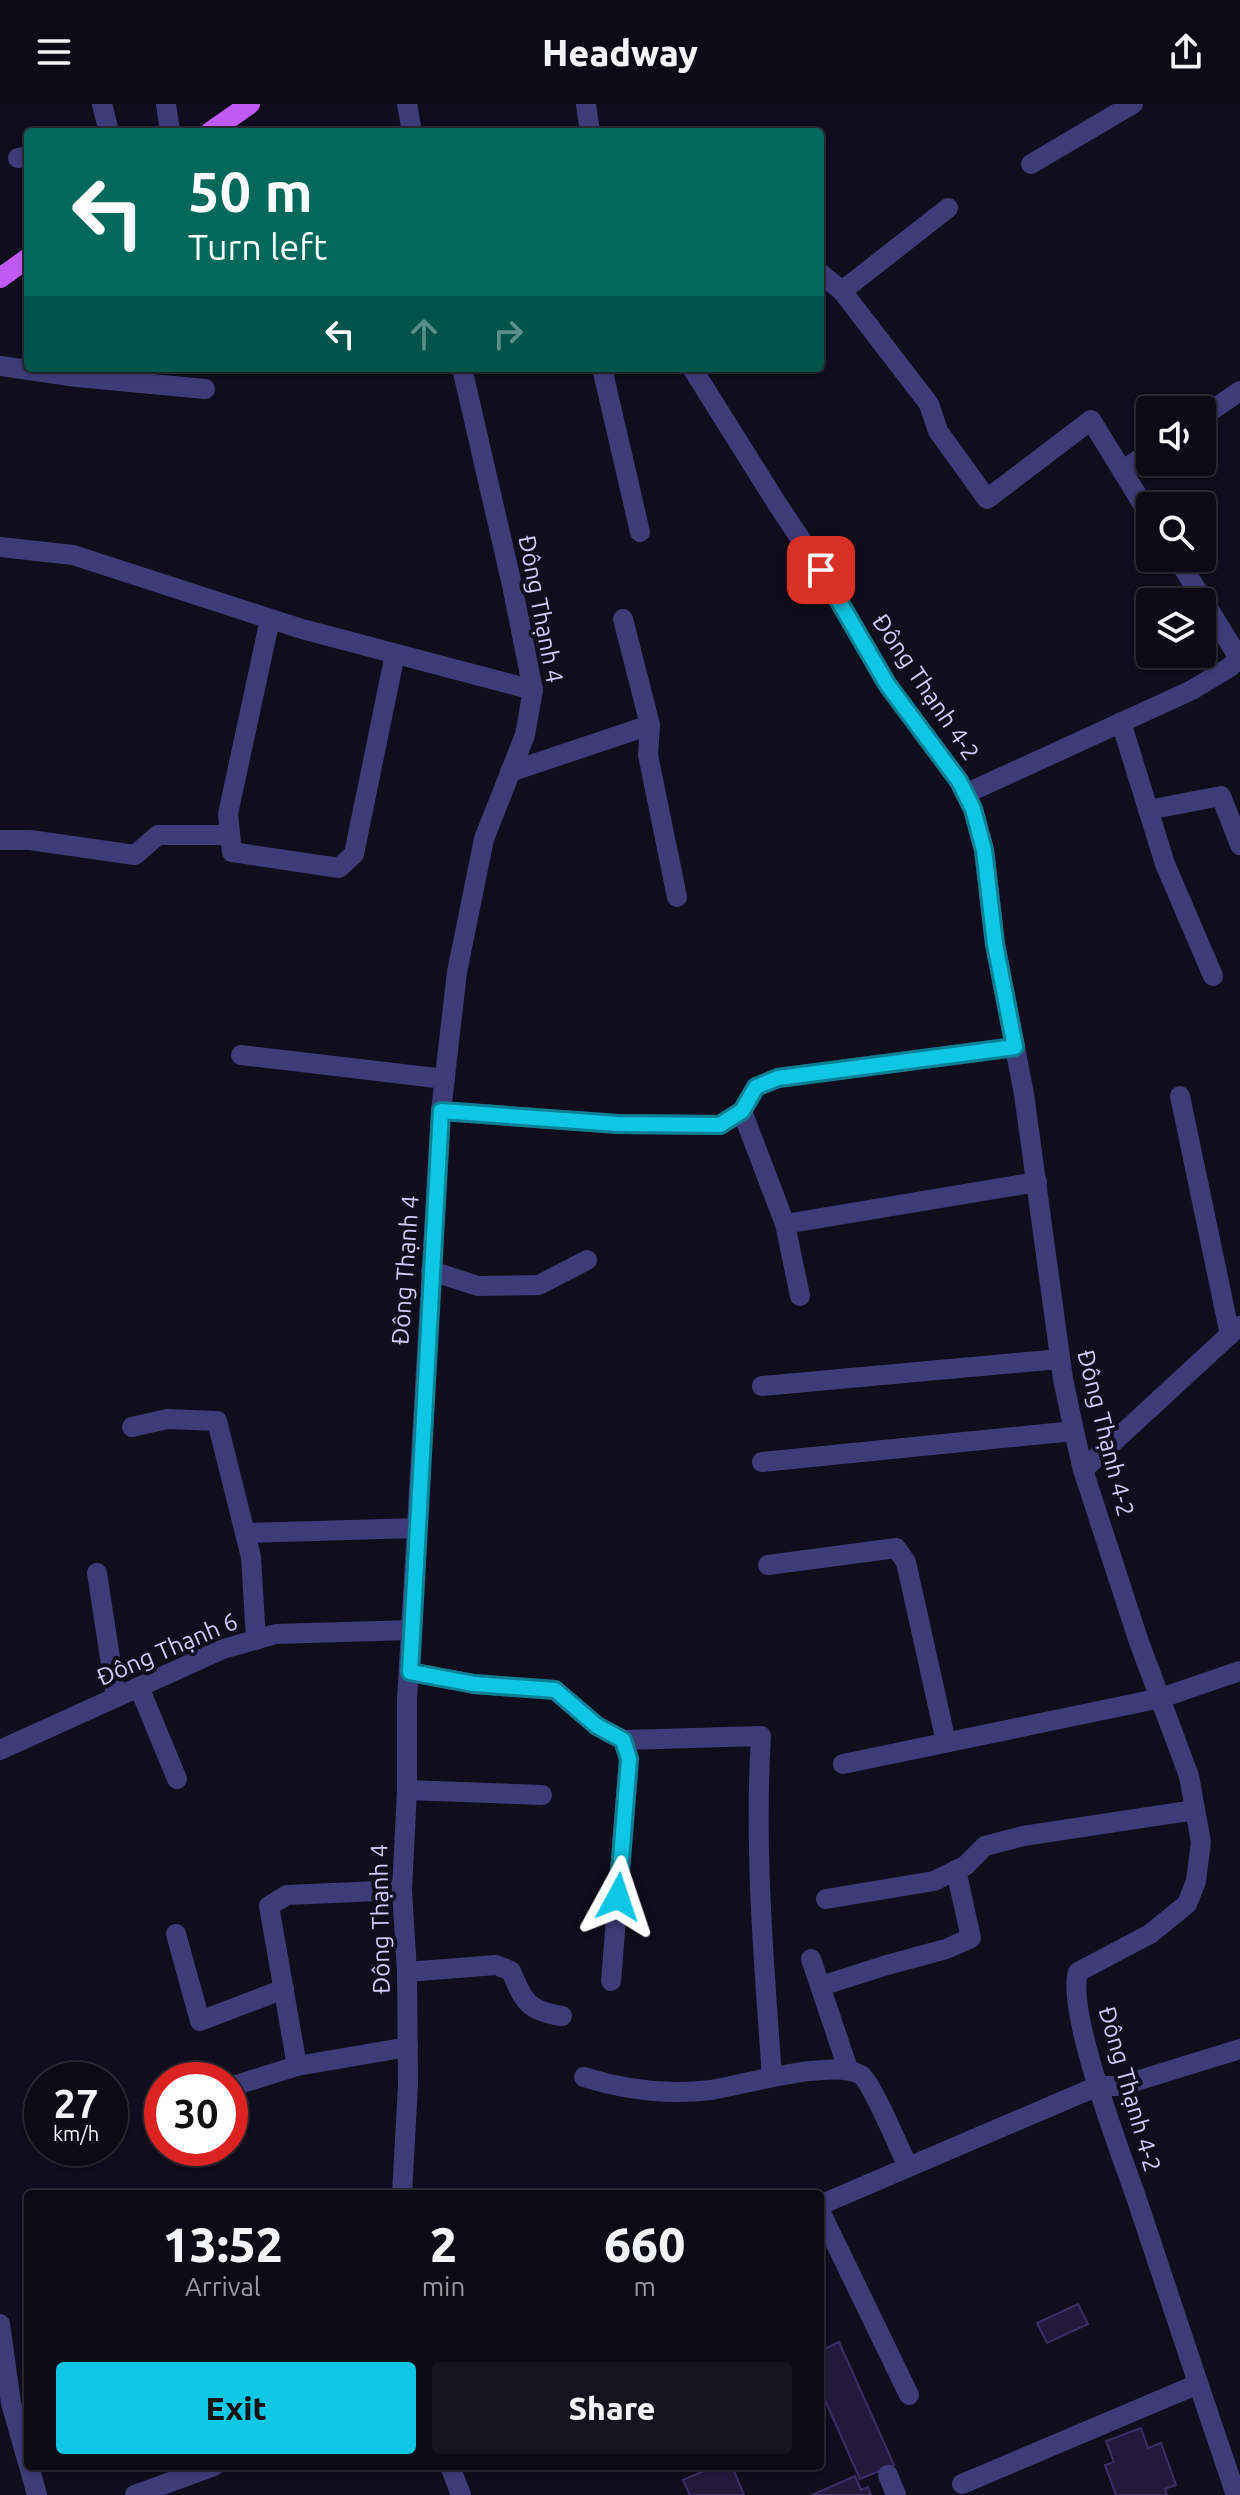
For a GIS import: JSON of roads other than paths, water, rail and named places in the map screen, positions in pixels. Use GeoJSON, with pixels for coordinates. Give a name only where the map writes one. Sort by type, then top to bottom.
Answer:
{"type":"FeatureCollection","features":[{"type":"Feature","properties":{"kind":"main road"},"geometry":{"type":"LineString","coordinates":[[216,128],[250,104]]}},
{"type":"Feature","properties":{"kind":"main road"},"geometry":{"type":"LineString","coordinates":[[0,278],[24,261]]}},
{"type":"Feature","properties":{"kind":"street"},"geometry":{"type":"LineString","coordinates":[[102,104],[108,128]]}},
{"type":"Feature","properties":{"kind":"street"},"geometry":{"type":"LineString","coordinates":[[166,104],[169,128]]}},
{"type":"Feature","properties":{"kind":"street"},"geometry":{"type":"LineString","coordinates":[[407,104],[411,128]]}},
{"type":"Feature","properties":{"kind":"street"},"geometry":{"type":"LineString","coordinates":[[586,104],[589,128]]}},
{"type":"Feature","properties":{"kind":"street"},"geometry":{"type":"LineString","coordinates":[[1031,164],[1133,104]]}},
{"type":"Feature","properties":{"kind":"street"},"geometry":{"type":"LineString","coordinates":[[842,291],[948,208]]}},
{"type":"Feature","properties":{"kind":"street"},"geometry":{"type":"LineString","coordinates":[[824,276],[842,291],[929,404],[938,431],[987,499],[1091,420],[1136,494]]}},
{"type":"Feature","properties":{"kind":"street"},"geometry":{"type":"LineString","coordinates":[[0,366],[24,369]]}},
{"type":"Feature","properties":{"kind":"street"},"geometry":{"type":"LineString","coordinates":[[42,372],[205,389]]}},
{"type":"Feature","properties":{"kind":"street","name":"Đông Thạnh 4"},"geometry":{"type":"LineString","coordinates":[[402,2190],[408,2047],[402,1890],[407,1699],[441,1111],[457,972],[484,839],[525,735],[533,690],[463,372]]}},
{"type":"Feature","properties":{"kind":"street"},"geometry":{"type":"LineString","coordinates":[[603,372],[640,532]]}},
{"type":"Feature","properties":{"kind":"street","name":"Đông Thạnh 4-2"},"geometry":{"type":"LineString","coordinates":[[695,372],[821,570],[887,684],[965,794],[973,809],[984,850],[995,944],[1037,1182],[1060,1359],[1074,1431],[1083,1470],[1139,1642],[1189,1776],[1201,1842],[1196,1881],[1187,1904],[1150,1934],[1078,1972],[1075,1983],[1079,2011],[1098,2086],[1236,2495]]}},
{"type":"Feature","properties":{"kind":"street"},"geometry":{"type":"LineString","coordinates":[[1216,407],[1240,391]]}},
{"type":"Feature","properties":{"kind":"street"},"geometry":{"type":"LineString","coordinates":[[1122,471],[1136,462]]}},
{"type":"Feature","properties":{"kind":"street"},"geometry":{"type":"LineString","coordinates":[[0,547],[73,555],[270,619],[533,690]]}},
{"type":"Feature","properties":{"kind":"street"},"geometry":{"type":"LineString","coordinates":[[965,794],[1192,690],[1240,658],[1186,572]]}},
{"type":"Feature","properties":{"kind":"street"},"geometry":{"type":"LineString","coordinates":[[270,619],[228,814],[232,852],[339,868],[354,854],[395,654]]}},
{"type":"Feature","properties":{"kind":"street"},"geometry":{"type":"LineString","coordinates":[[623,619],[650,725],[648,755],[677,897]]}},
{"type":"Feature","properties":{"kind":"street"},"geometry":{"type":"LineString","coordinates":[[1121,722],[1165,864],[1213,976]]}},
{"type":"Feature","properties":{"kind":"street"},"geometry":{"type":"LineString","coordinates":[[510,772],[650,725]]}},
{"type":"Feature","properties":{"kind":"street"},"geometry":{"type":"LineString","coordinates":[[1148,810],[1221,796],[1240,845]]}},
{"type":"Feature","properties":{"kind":"street"},"geometry":{"type":"LineString","coordinates":[[0,840],[30,840],[135,855],[158,835],[229,835]]}},
{"type":"Feature","properties":{"kind":"street"},"geometry":{"type":"LineString","coordinates":[[441,1111],[618,1124],[720,1125],[742,1111],[756,1087],[778,1078],[1015,1047]]}},
{"type":"Feature","properties":{"kind":"street"},"geometry":{"type":"LineString","coordinates":[[241,1055],[445,1079]]}},
{"type":"Feature","properties":{"kind":"street"},"geometry":{"type":"LineString","coordinates":[[1083,1470],[1235,1330],[1180,1096]]}},
{"type":"Feature","properties":{"kind":"street"},"geometry":{"type":"LineString","coordinates":[[742,1111],[785,1224],[800,1296]]}},
{"type":"Feature","properties":{"kind":"street"},"geometry":{"type":"LineString","coordinates":[[785,1224],[1037,1182]]}},
{"type":"Feature","properties":{"kind":"street"},"geometry":{"type":"LineString","coordinates":[[431,1271],[478,1286],[539,1285],[587,1260]]}},
{"type":"Feature","properties":{"kind":"street"},"geometry":{"type":"LineString","coordinates":[[762,1386],[1060,1359]]}},
{"type":"Feature","properties":{"kind":"street"},"geometry":{"type":"LineString","coordinates":[[132,1427],[167,1419],[217,1421],[251,1557],[256,1640]]}},
{"type":"Feature","properties":{"kind":"street"},"geometry":{"type":"LineString","coordinates":[[762,1462],[1074,1431]]}},
{"type":"Feature","properties":{"kind":"street"},"geometry":{"type":"LineString","coordinates":[[245,1533],[417,1528]]}},
{"type":"Feature","properties":{"kind":"street"},"geometry":{"type":"LineString","coordinates":[[768,1565],[896,1548],[906,1562],[946,1742]]}},
{"type":"Feature","properties":{"kind":"street"},"geometry":{"type":"LineString","coordinates":[[97,1573],[116,1697]]}},
{"type":"Feature","properties":{"kind":"street","name":"Đông Thạnh 6"},"geometry":{"type":"LineString","coordinates":[[0,1750],[223,1649],[276,1634],[411,1630]]}},
{"type":"Feature","properties":{"kind":"street"},"geometry":{"type":"LineString","coordinates":[[843,1764],[1161,1698],[1240,1671]]}},
{"type":"Feature","properties":{"kind":"street"},"geometry":{"type":"LineString","coordinates":[[410,1672],[474,1684],[555,1690],[597,1726],[623,1740],[761,1736],[757,1799],[772,2077]]}},
{"type":"Feature","properties":{"kind":"street"},"geometry":{"type":"LineString","coordinates":[[139,1687],[177,1779]]}},
{"type":"Feature","properties":{"kind":"street"},"geometry":{"type":"LineString","coordinates":[[611,1981],[629,1759],[623,1740]]}},
{"type":"Feature","properties":{"kind":"street"},"geometry":{"type":"LineString","coordinates":[[407,1790],[542,1795]]}},
{"type":"Feature","properties":{"kind":"street"},"geometry":{"type":"LineString","coordinates":[[826,1899],[934,1881],[965,1866],[985,1846],[1023,1836],[1195,1810]]}},
{"type":"Feature","properties":{"kind":"street"},"geometry":{"type":"LineString","coordinates":[[821,1986],[946,1949],[971,1938],[956,1870]]}},
{"type":"Feature","properties":{"kind":"street"},"geometry":{"type":"LineString","coordinates":[[297,2066],[269,1906],[287,1895],[402,1890]]}},
{"type":"Feature","properties":{"kind":"street"},"geometry":{"type":"LineString","coordinates":[[176,1934],[200,2021],[284,1989]]}},
{"type":"Feature","properties":{"kind":"street"},"geometry":{"type":"LineString","coordinates":[[811,1959],[848,2069]]}},
{"type":"Feature","properties":{"kind":"street"},"geometry":{"type":"LineString","coordinates":[[407,1972],[496,1965],[511,1971],[522,1997],[538,2012],[562,2016]]}},
{"type":"Feature","properties":{"kind":"street"},"geometry":{"type":"LineString","coordinates":[[248,2081],[297,2066],[408,2047]]}},
{"type":"Feature","properties":{"kind":"street"},"geometry":{"type":"LineString","coordinates":[[824,2203],[1098,2086],[1120,2086],[1240,2049]]}},
{"type":"Feature","properties":{"kind":"street"},"geometry":{"type":"LineString","coordinates":[[584,2077],[615,2087],[672,2092],[712,2090],[772,2077],[848,2069],[864,2077],[908,2167]]}},
{"type":"Feature","properties":{"kind":"street"},"geometry":{"type":"LineString","coordinates":[[824,2219],[909,2395]]}},
{"type":"Feature","properties":{"kind":"street"},"geometry":{"type":"LineString","coordinates":[[0,2324],[11,2403],[24,2450]]}},
{"type":"Feature","properties":{"kind":"street"},"geometry":{"type":"LineString","coordinates":[[962,2484],[1198,2384]]}},
{"type":"Feature","properties":{"kind":"street"},"geometry":{"type":"LineString","coordinates":[[30,2470],[37,2495]]}},
{"type":"Feature","properties":{"kind":"street"},"geometry":{"type":"LineString","coordinates":[[135,2495],[203,2470]]}},
{"type":"Feature","properties":{"kind":"street"},"geometry":{"type":"LineString","coordinates":[[452,2470],[461,2495]]}},
{"type":"Feature","properties":{"kind":"street"},"geometry":{"type":"LineString","coordinates":[[888,2475],[896,2495]]}}]}
